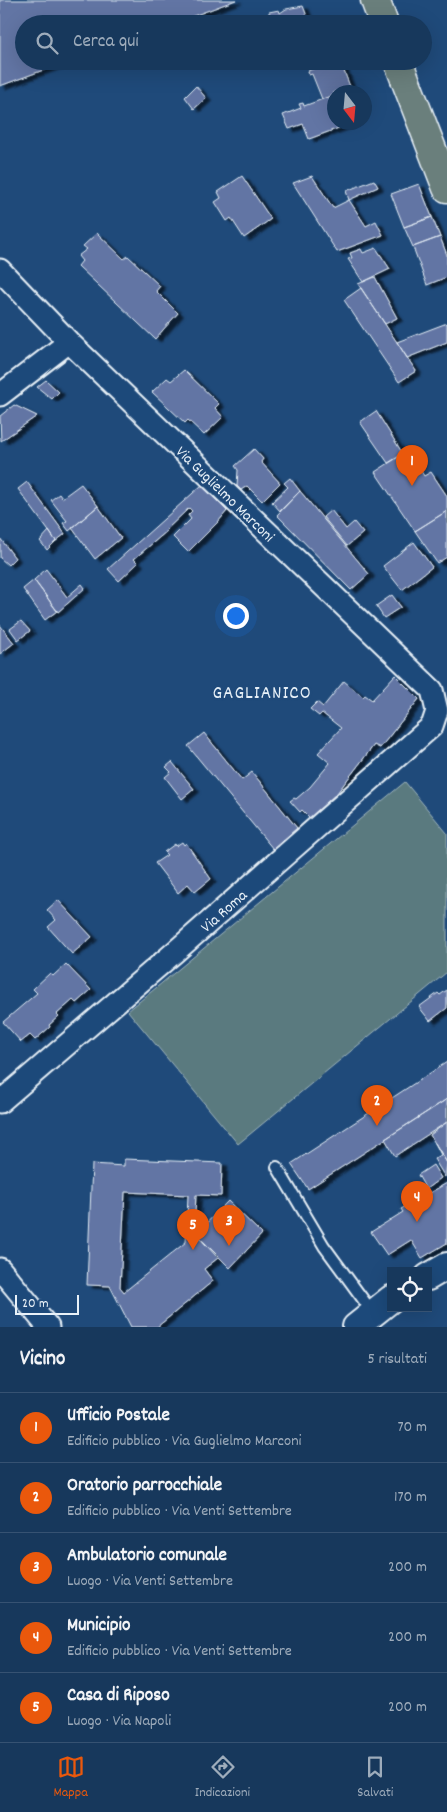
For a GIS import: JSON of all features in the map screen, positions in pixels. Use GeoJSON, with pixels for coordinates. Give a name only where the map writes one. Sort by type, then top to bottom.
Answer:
{"type":"FeatureCollection","features":[{"type":"Feature","properties":{"kind":"main road"},"geometry":{"type":"LineString","coordinates":[[375,0],[381,15]]}},
{"type":"Feature","properties":{"kind":"main road"},"geometry":{"type":"LineString","coordinates":[[401,70],[447,188]]}},
{"type":"Feature","properties":{"kind":"street","name":"Via Guglielmo Marconi"},"geometry":{"type":"LineString","coordinates":[[0,270],[70,342],[432,690],[442,713]]}},
{"type":"Feature","properties":{"kind":"street"},"geometry":{"type":"LineString","coordinates":[[0,396],[70,342]]}},
{"type":"Feature","properties":{"kind":"street","name":"Via Roma"},"geometry":{"type":"LineString","coordinates":[[0,1102],[427,731],[442,713]]}},
{"type":"Feature","properties":{"kind":"street"},"geometry":{"type":"LineString","coordinates":[[432,1275],[447,1266]]}},
{"type":"Feature","properties":{"kind":"street"},"geometry":{"type":"LineString","coordinates":[[0,1269],[48,1327]]}},
{"type":"Feature","properties":{"kind":"lane"},"geometry":{"type":"LineString","coordinates":[[277,1167],[324,1246],[373,1313]]}},
{"type":"Feature","properties":{"kind":"green space"},"geometry":{"type":"Polygon","coordinates":[[[405,782],[447,833],[447,972],[238,1144],[128,1011],[405,782]]]}},
{"type":"Feature","properties":{"kind":"building"},"geometry":{"type":"Polygon","coordinates":[[[0,0],[236,0],[196,15],[15,15],[15,70],[44,70],[0,86],[0,0]]]}},
{"type":"Feature","properties":{"kind":"building"},"geometry":{"type":"Polygon","coordinates":[[[303,6],[306,15],[269,15],[269,12],[279,10],[280,13],[286,9],[303,6]]]}},
{"type":"Feature","properties":{"kind":"building"},"geometry":{"type":"Polygon","coordinates":[[[310,70],[344,70],[349,85],[327,85],[327,97],[322,99],[312,74],[309,75],[308,71],[310,70]]]}},
{"type":"Feature","properties":{"kind":"building"},"geometry":{"type":"Polygon","coordinates":[[[196,86],[206,98],[194,109],[185,97],[196,86]]]}},
{"type":"Feature","properties":{"kind":"building"},"geometry":{"type":"Polygon","coordinates":[[[327,98],[327,130],[333,130],[309,139],[303,124],[289,129],[283,115],[301,108],[299,104],[303,103],[304,106],[327,98]]]}},
{"type":"Feature","properties":{"kind":"building"},"geometry":{"type":"Polygon","coordinates":[[[242,176],[271,219],[244,238],[231,218],[227,221],[215,202],[221,198],[218,192],[242,176]]]}},
{"type":"Feature","properties":{"kind":"building"},"geometry":{"type":"Polygon","coordinates":[[[312,176],[333,208],[349,200],[366,226],[376,221],[383,235],[337,252],[293,183],[312,176]]]}},
{"type":"Feature","properties":{"kind":"building"},"geometry":{"type":"Polygon","coordinates":[[[374,180],[378,187],[349,200],[346,191],[374,180]]]}},
{"type":"Feature","properties":{"kind":"building"},"geometry":{"type":"Polygon","coordinates":[[[419,184],[432,217],[404,227],[391,194],[419,184]]]}},
{"type":"Feature","properties":{"kind":"building"},"geometry":{"type":"Polygon","coordinates":[[[432,217],[440,237],[413,247],[404,227],[432,217]]]}},
{"type":"Feature","properties":{"kind":"building"},"geometry":{"type":"Polygon","coordinates":[[[97,233],[124,259],[128,256],[160,286],[156,291],[178,313],[155,339],[78,266],[82,261],[78,256],[87,249],[83,246],[97,233]]]}},
{"type":"Feature","properties":{"kind":"building"},"geometry":{"type":"Polygon","coordinates":[[[440,237],[447,255],[447,277],[427,285],[413,247],[440,237]]]}},
{"type":"Feature","properties":{"kind":"building"},"geometry":{"type":"Polygon","coordinates":[[[376,248],[390,269],[363,282],[348,259],[352,258],[350,253],[361,249],[363,253],[376,248]]]}},
{"type":"Feature","properties":{"kind":"building"},"geometry":{"type":"Polygon","coordinates":[[[375,277],[397,318],[385,324],[358,284],[375,277]]]}},
{"type":"Feature","properties":{"kind":"building"},"geometry":{"type":"Polygon","coordinates":[[[361,288],[416,371],[399,382],[344,300],[361,288]]]}},
{"type":"Feature","properties":{"kind":"building"},"geometry":{"type":"Polygon","coordinates":[[[447,323],[447,342],[407,358],[397,342],[447,323]]]}},
{"type":"Feature","properties":{"kind":"building"},"geometry":{"type":"Polygon","coordinates":[[[184,370],[219,404],[215,408],[223,417],[204,435],[188,420],[185,423],[152,392],[167,378],[171,381],[184,370]]]}},
{"type":"Feature","properties":{"kind":"building"},"geometry":{"type":"Polygon","coordinates":[[[46,380],[59,392],[52,399],[37,387],[46,380]]]}},
{"type":"Feature","properties":{"kind":"building"},"geometry":{"type":"Polygon","coordinates":[[[14,405],[37,416],[1,441],[0,416],[14,405]]]}},
{"type":"Feature","properties":{"kind":"building"},"geometry":{"type":"Polygon","coordinates":[[[376,411],[403,454],[388,463],[360,422],[376,411]]]}},
{"type":"Feature","properties":{"kind":"building"},"geometry":{"type":"Polygon","coordinates":[[[254,449],[263,459],[261,462],[280,483],[262,501],[247,486],[241,490],[237,486],[238,470],[235,466],[254,449]]]}},
{"type":"Feature","properties":{"kind":"building"},"geometry":{"type":"Polygon","coordinates":[[[403,454],[416,473],[421,471],[424,476],[431,472],[447,496],[447,511],[415,531],[375,472],[403,454]]]}},
{"type":"Feature","properties":{"kind":"building"},"geometry":{"type":"Polygon","coordinates":[[[290,478],[300,491],[280,511],[272,502],[288,487],[284,483],[290,478]]]}},
{"type":"Feature","properties":{"kind":"building"},"geometry":{"type":"Polygon","coordinates":[[[27,482],[65,534],[56,541],[18,489],[27,482]]]}},
{"type":"Feature","properties":{"kind":"building"},"geometry":{"type":"Polygon","coordinates":[[[81,484],[98,506],[69,531],[63,523],[67,521],[51,500],[59,494],[62,498],[81,484]]]}},
{"type":"Feature","properties":{"kind":"building"},"geometry":{"type":"Polygon","coordinates":[[[202,485],[227,511],[218,522],[188,552],[173,537],[191,519],[188,515],[192,511],[189,508],[167,531],[134,559],[138,563],[119,581],[108,569],[202,485]]]}},
{"type":"Feature","properties":{"kind":"building"},"geometry":{"type":"Polygon","coordinates":[[[300,491],[369,574],[351,590],[277,515],[300,491]]]}},
{"type":"Feature","properties":{"kind":"building"},"geometry":{"type":"Polygon","coordinates":[[[98,506],[121,538],[95,559],[72,528],[98,506]]]}},
{"type":"Feature","properties":{"kind":"building"},"geometry":{"type":"Polygon","coordinates":[[[331,510],[346,529],[354,522],[363,533],[347,546],[323,517],[331,510]]]}},
{"type":"Feature","properties":{"kind":"building"},"geometry":{"type":"Polygon","coordinates":[[[447,511],[447,557],[437,563],[415,531],[447,511]]]}},
{"type":"Feature","properties":{"kind":"building"},"geometry":{"type":"Polygon","coordinates":[[[49,531],[56,541],[47,550],[40,541],[49,531]]]}},
{"type":"Feature","properties":{"kind":"building"},"geometry":{"type":"Polygon","coordinates":[[[0,538],[15,558],[8,565],[0,558],[0,538]]]}},
{"type":"Feature","properties":{"kind":"building"},"geometry":{"type":"Polygon","coordinates":[[[414,542],[432,567],[402,590],[383,566],[414,542]]]}},
{"type":"Feature","properties":{"kind":"building"},"geometry":{"type":"Polygon","coordinates":[[[46,569],[67,597],[82,584],[85,588],[58,612],[34,580],[46,569]]]}},
{"type":"Feature","properties":{"kind":"building"},"geometry":{"type":"Polygon","coordinates":[[[34,580],[57,611],[45,620],[23,589],[34,580]]]}},
{"type":"Feature","properties":{"kind":"building"},"geometry":{"type":"Polygon","coordinates":[[[392,595],[401,607],[384,618],[376,606],[392,595]]]}},
{"type":"Feature","properties":{"kind":"building"},"geometry":{"type":"Polygon","coordinates":[[[21,621],[30,631],[18,640],[10,629],[21,621]]]}},
{"type":"Feature","properties":{"kind":"building"},"geometry":{"type":"Polygon","coordinates":[[[0,625],[14,643],[0,654],[0,625]]]}},
{"type":"Feature","properties":{"kind":"building"},"geometry":{"type":"Polygon","coordinates":[[[395,675],[419,699],[380,748],[374,745],[337,793],[310,818],[302,810],[300,812],[290,801],[294,798],[296,799],[310,787],[330,763],[318,753],[341,728],[322,713],[319,716],[310,709],[317,702],[323,707],[344,681],[363,697],[365,695],[372,700],[395,675]]]}},
{"type":"Feature","properties":{"kind":"building"},"geometry":{"type":"Polygon","coordinates":[[[204,733],[242,780],[252,772],[297,828],[273,849],[188,746],[204,733]]]}},
{"type":"Feature","properties":{"kind":"building"},"geometry":{"type":"Polygon","coordinates":[[[172,762],[194,789],[182,799],[165,777],[171,772],[166,767],[172,762]]]}},
{"type":"Feature","properties":{"kind":"building"},"geometry":{"type":"Polygon","coordinates":[[[182,842],[184,845],[186,843],[211,879],[195,892],[188,884],[178,893],[155,863],[167,855],[164,852],[175,844],[176,846],[182,842]]]}},
{"type":"Feature","properties":{"kind":"building"},"geometry":{"type":"Polygon","coordinates":[[[58,900],[92,937],[72,954],[48,927],[56,920],[47,910],[58,900]]]}},
{"type":"Feature","properties":{"kind":"building"},"geometry":{"type":"Polygon","coordinates":[[[66,964],[91,990],[76,1003],[73,1000],[57,1014],[59,1016],[49,1025],[50,1027],[35,1040],[30,1035],[21,1042],[3,1022],[37,993],[33,989],[50,973],[53,976],[66,964]]]}},
{"type":"Feature","properties":{"kind":"building"},"geometry":{"type":"Polygon","coordinates":[[[447,990],[447,1008],[430,1021],[419,1007],[438,993],[440,995],[447,990]]]}},
{"type":"Feature","properties":{"kind":"building"},"geometry":{"type":"Polygon","coordinates":[[[447,1062],[447,1099],[308,1189],[291,1164],[447,1062]]]}},
{"type":"Feature","properties":{"kind":"building"},"geometry":{"type":"Polygon","coordinates":[[[447,1099],[447,1122],[395,1156],[385,1139],[447,1099]]]}},
{"type":"Feature","properties":{"kind":"building"},"geometry":{"type":"Polygon","coordinates":[[[447,1122],[447,1163],[430,1135],[447,1122]]]}},
{"type":"Feature","properties":{"kind":"building"},"geometry":{"type":"Polygon","coordinates":[[[435,1143],[447,1163],[445,1177],[434,1159],[441,1155],[435,1143]]]}},
{"type":"Feature","properties":{"kind":"building"},"geometry":{"type":"Polygon","coordinates":[[[124,1159],[222,1163],[221,1196],[196,1195],[194,1232],[218,1258],[204,1269],[213,1281],[157,1327],[131,1327],[110,1286],[87,1285],[92,1164],[124,1166],[124,1159]],[[125,1192],[120,1287],[124,1292],[186,1242],[188,1195],[125,1192]]]}},
{"type":"Feature","properties":{"kind":"building"},"geometry":{"type":"Polygon","coordinates":[[[433,1165],[441,1178],[426,1189],[418,1175],[433,1165]]]}},
{"type":"Feature","properties":{"kind":"building"},"geometry":{"type":"Polygon","coordinates":[[[447,1183],[447,1243],[422,1258],[411,1240],[387,1255],[371,1232],[403,1212],[401,1209],[447,1183]]]}},
{"type":"Feature","properties":{"kind":"building"},"geometry":{"type":"Polygon","coordinates":[[[228,1201],[262,1234],[230,1268],[196,1234],[228,1201]]]}},
{"type":"Feature","properties":{"kind":"place","name":"Ufficio Postale"},"geometry":{"type":"Point","coordinates":[412,486]}},
{"type":"Feature","properties":{"kind":"place","name":"Oratorio parrocchiale"},"geometry":{"type":"Point","coordinates":[377,1126]}},
{"type":"Feature","properties":{"kind":"place","name":"Municipio"},"geometry":{"type":"Point","coordinates":[417,1222]}},
{"type":"Feature","properties":{"kind":"place","name":"Ambulatorio comunale"},"geometry":{"type":"Point","coordinates":[229,1246]}},
{"type":"Feature","properties":{"kind":"place","name":"Casa di Riposo"},"geometry":{"type":"Point","coordinates":[193,1250]}},
{"type":"Feature","properties":{"kind":"district","name":"GAGLIANICO"},"geometry":{"type":"Point","coordinates":[262,691]}}]}
